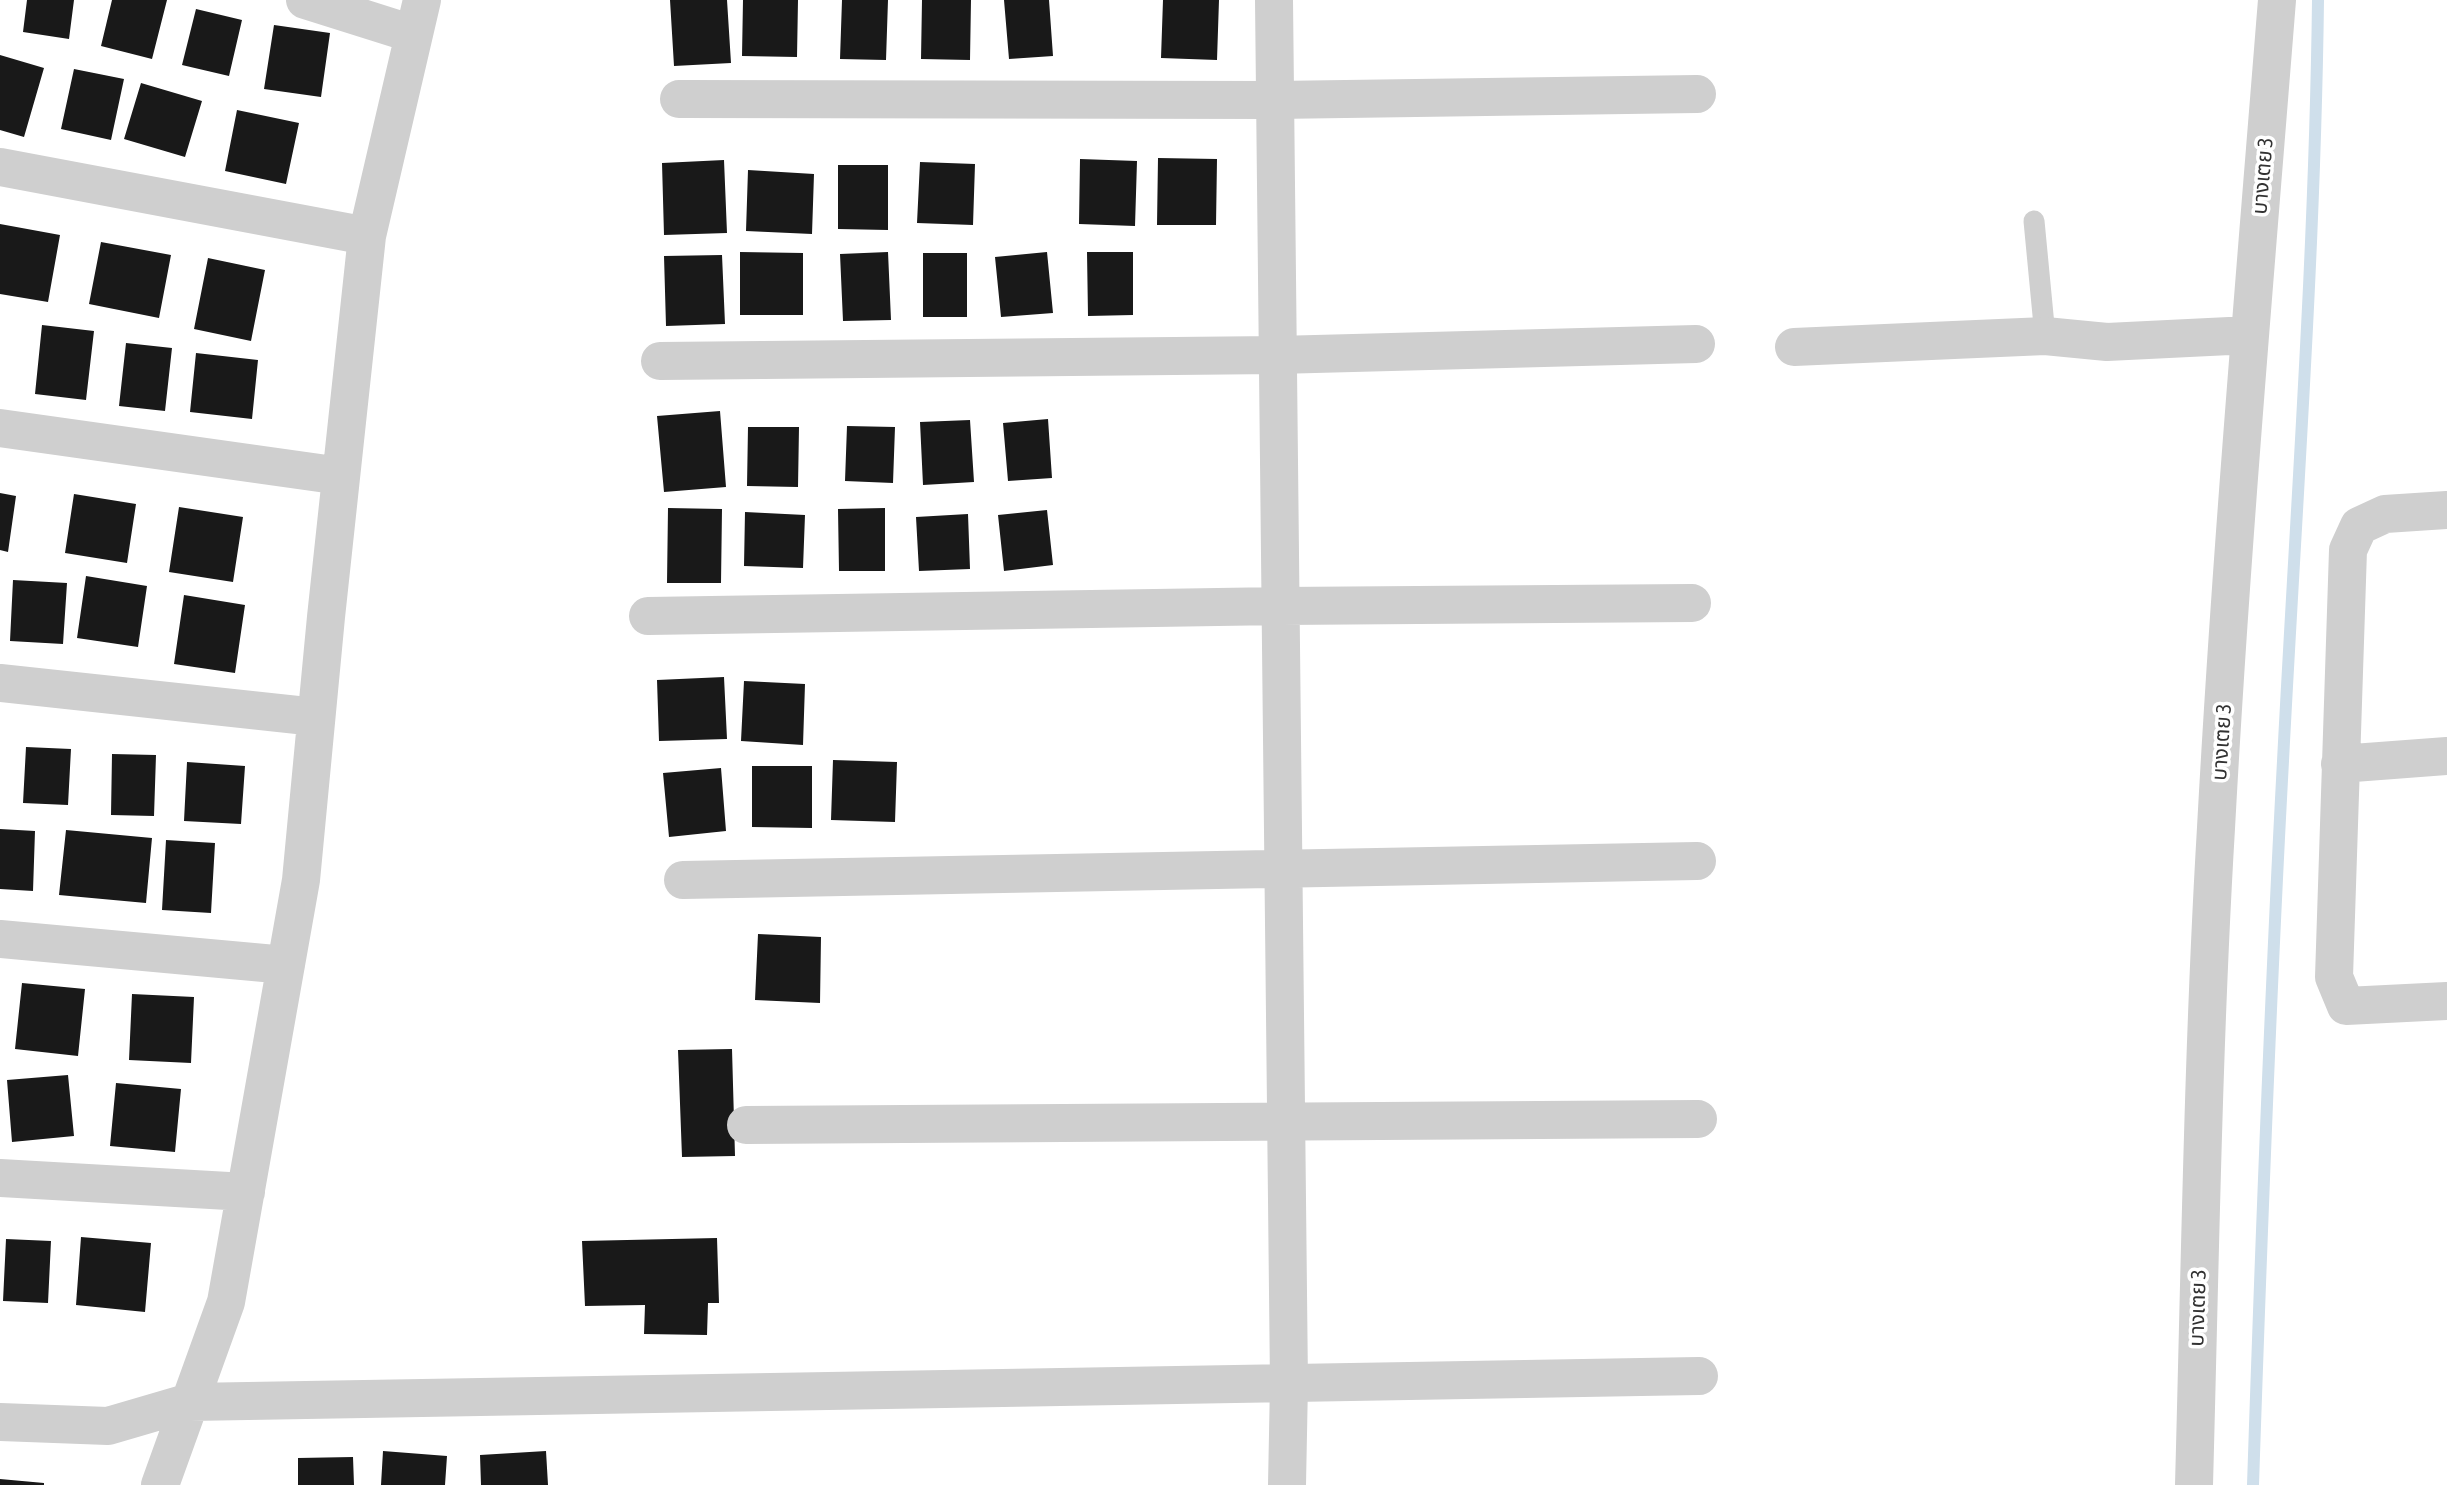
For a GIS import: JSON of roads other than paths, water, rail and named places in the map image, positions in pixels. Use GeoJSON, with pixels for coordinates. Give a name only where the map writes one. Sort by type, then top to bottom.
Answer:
{"type":"FeatureCollection","features":[{"type":"Feature","properties":{"kind":"street"},"geometry":{"type":"LineString","coordinates":[[160,1485],[226,1302],[301,880],[367,236],[418,17],[305,0]]}},
{"type":"Feature","properties":{"kind":"street"},"geometry":{"type":"LineString","coordinates":[[1274,0],[1289,1383],[1287,1485]]}},
{"type":"Feature","properties":{"kind":"street","name":"บางเตย 3"},"geometry":{"type":"LineString","coordinates":[[2194,1485],[2206,1030],[2216,826],[2250,335],[2277,0]]}},
{"type":"Feature","properties":{"kind":"street"},"geometry":{"type":"LineString","coordinates":[[679,99],[1275,100],[1697,94]]}},
{"type":"Feature","properties":{"kind":"street"},"geometry":{"type":"LineString","coordinates":[[0,167],[367,236]]}},
{"type":"Feature","properties":{"kind":"street"},"geometry":{"type":"LineString","coordinates":[[1794,347],[2045,336],[2107,342],[2250,335]]}},
{"type":"Feature","properties":{"kind":"street"},"geometry":{"type":"LineString","coordinates":[[660,361],[1277,355],[1696,344]]}},
{"type":"Feature","properties":{"kind":"street"},"geometry":{"type":"LineString","coordinates":[[0,428],[341,476]]}},
{"type":"Feature","properties":{"kind":"street"},"geometry":{"type":"LineString","coordinates":[[2447,510],[2385,514],[2359,526],[2348,550],[2334,977],[2346,1006],[2447,1001]]}},
{"type":"Feature","properties":{"kind":"street"},"geometry":{"type":"LineString","coordinates":[[648,617],[1280,606],[1692,603]]}},
{"type":"Feature","properties":{"kind":"street"},"geometry":{"type":"LineString","coordinates":[[0,684],[317,717]]}},
{"type":"Feature","properties":{"kind":"street"},"geometry":{"type":"LineString","coordinates":[[2340,764],[2447,756]]}},
{"type":"Feature","properties":{"kind":"street"},"geometry":{"type":"LineString","coordinates":[[683,880],[1697,861]]}},
{"type":"Feature","properties":{"kind":"street"},"geometry":{"type":"LineString","coordinates":[[0,939],[286,965]]}},
{"type":"Feature","properties":{"kind":"street"},"geometry":{"type":"LineString","coordinates":[[746,1125],[1699,1119]]}},
{"type":"Feature","properties":{"kind":"street"},"geometry":{"type":"LineString","coordinates":[[0,1178],[246,1192]]}},
{"type":"Feature","properties":{"kind":"street"},"geometry":{"type":"LineString","coordinates":[[0,1422],[107,1426],[190,1402],[1699,1376]]}},
{"type":"Feature","properties":{"kind":"lane"},"geometry":{"type":"LineString","coordinates":[[2034,220],[2045,336]]}},
{"type":"Feature","properties":{"kind":"waterway"},"geometry":{"type":"LineString","coordinates":[[2253,1485],[2274,942],[2309,286],[2318,0]]}}]}
